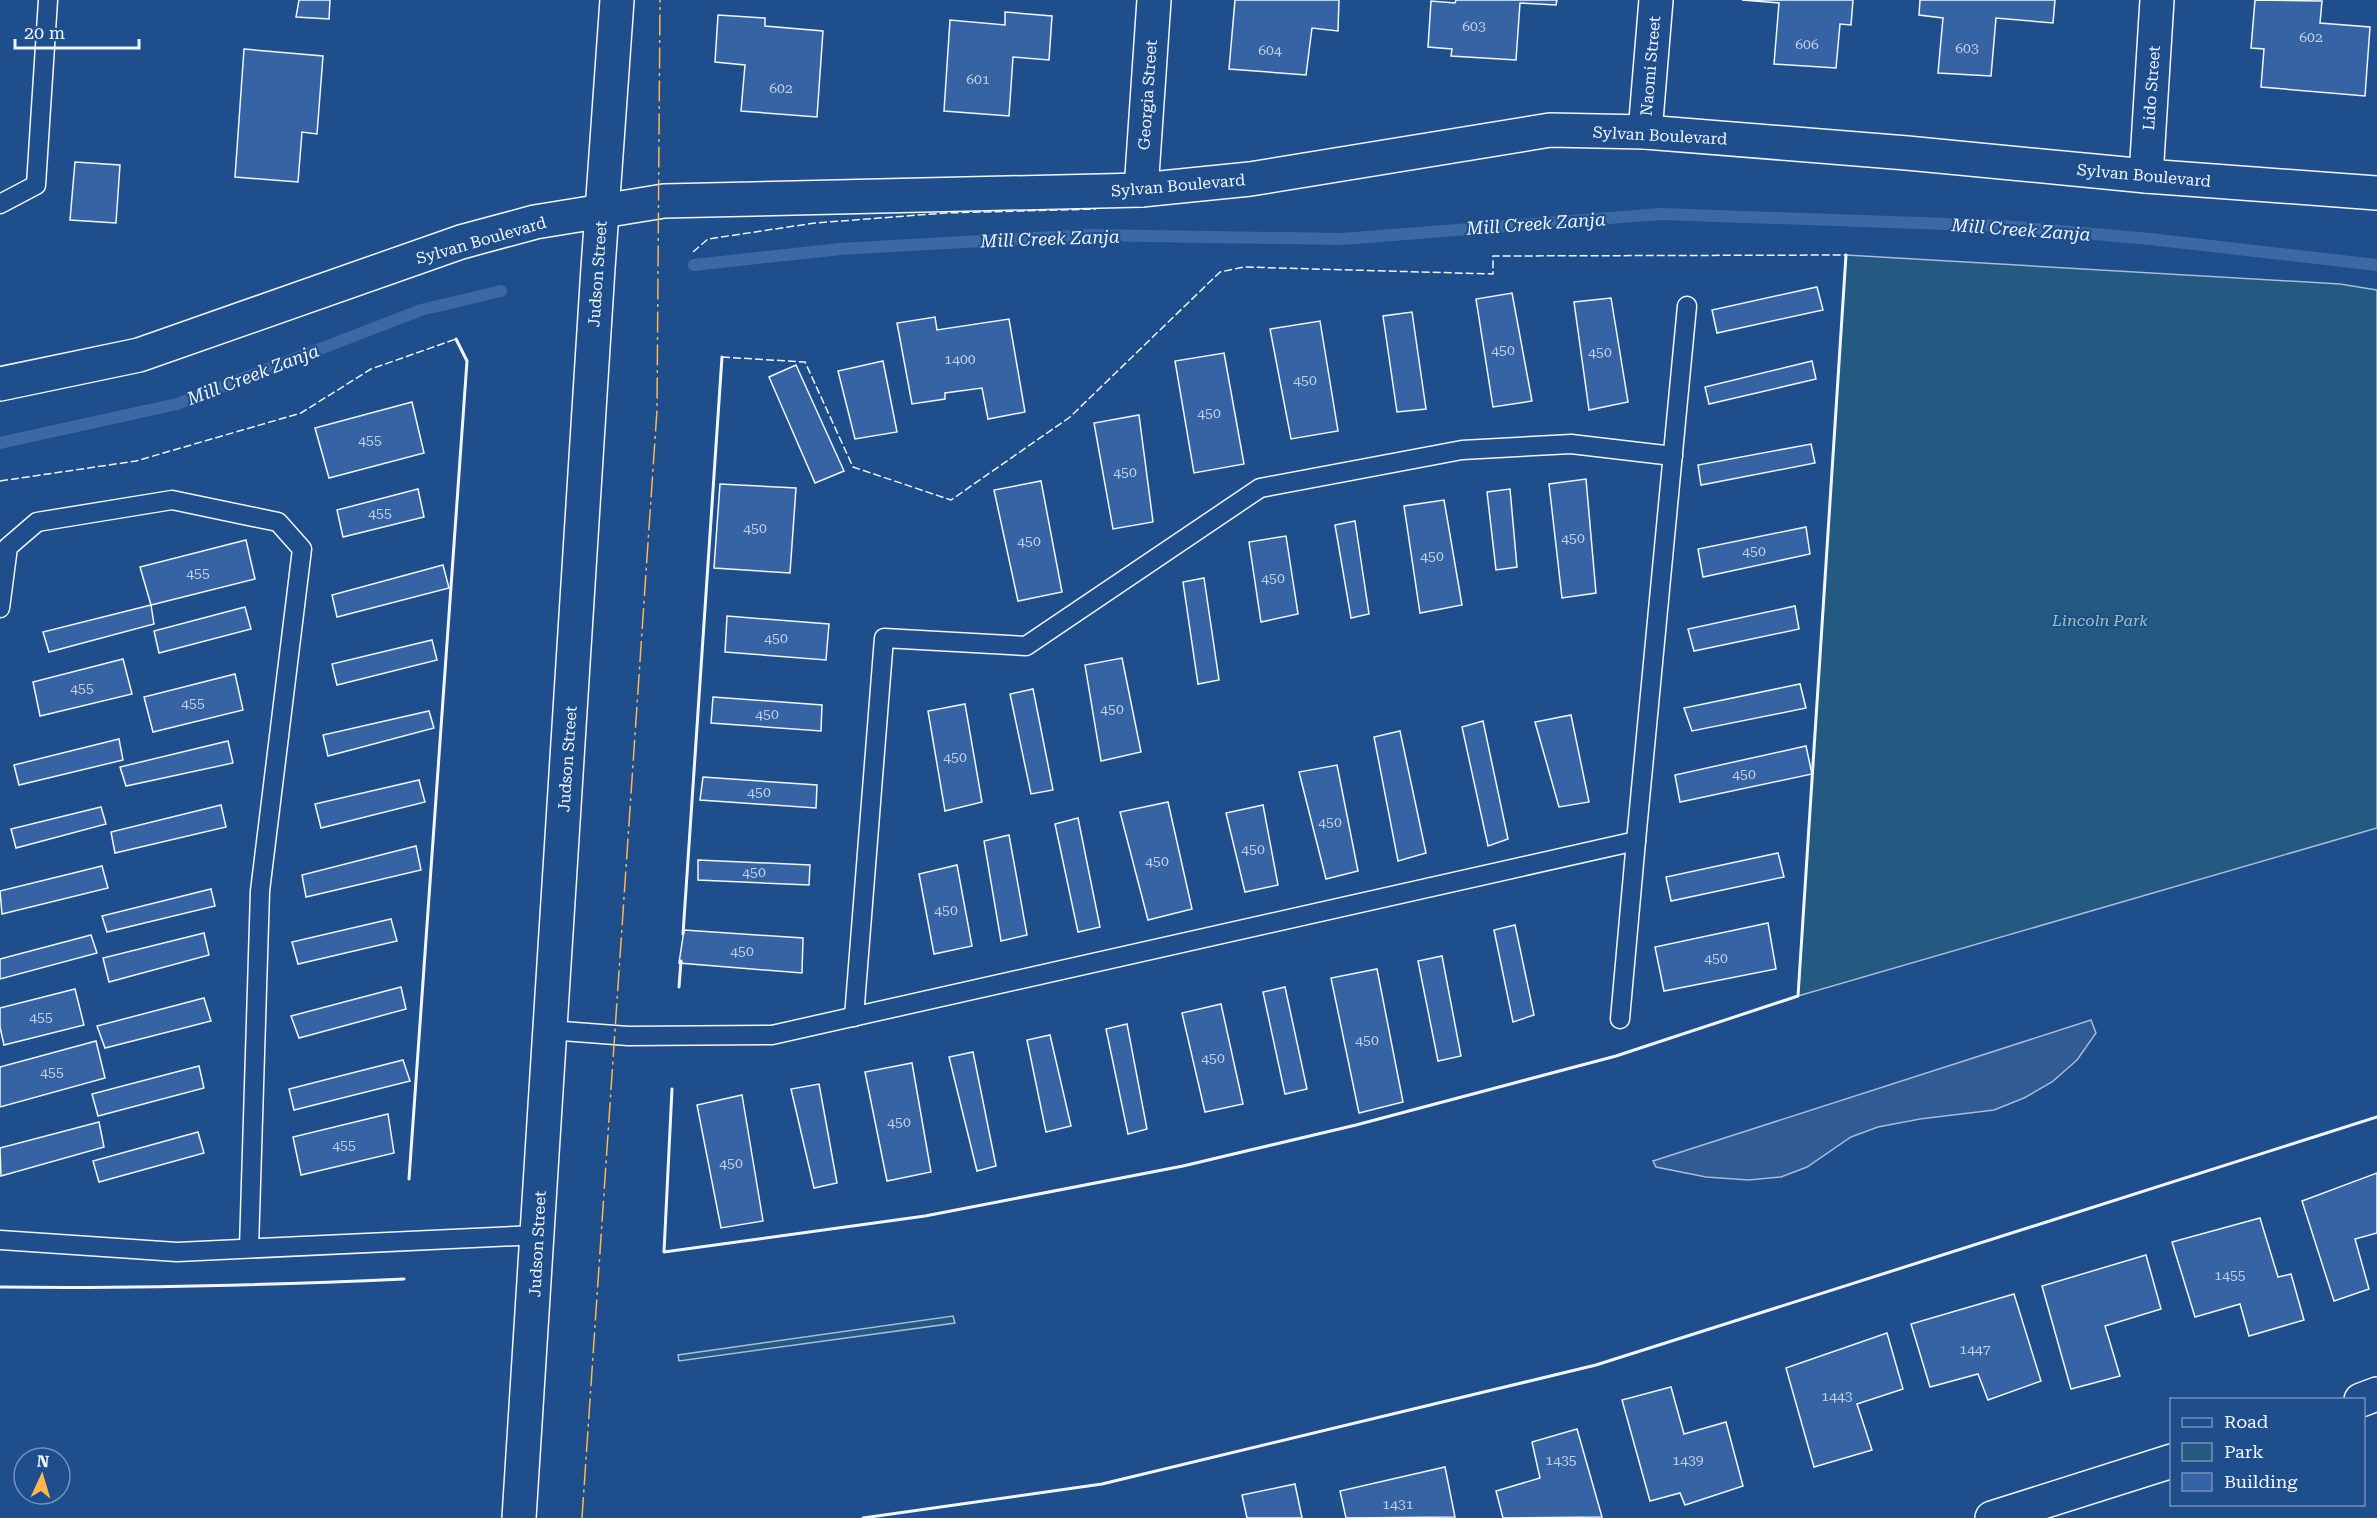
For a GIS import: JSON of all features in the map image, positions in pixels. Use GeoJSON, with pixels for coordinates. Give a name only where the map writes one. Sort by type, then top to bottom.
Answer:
{"type":"FeatureCollection","features":[{"type":"Feature","properties":{"kind":"street","name":"Judson Street"},"geometry":{"type":"LineString","coordinates":[[519,1518],[617,0]]}},
{"type":"Feature","properties":{"kind":"street","name":"Georgia Street"},"geometry":{"type":"LineString","coordinates":[[1141,190],[1154,0]]}},
{"type":"Feature","properties":{"kind":"street","name":"Naomi Street"},"geometry":{"type":"LineString","coordinates":[[1645,132],[1656,0]]}},
{"type":"Feature","properties":{"kind":"street","name":"Lido Street"},"geometry":{"type":"LineString","coordinates":[[2146,176],[2157,0]]}},
{"type":"Feature","properties":{"kind":"street","name":"Sylvan Boulevard"},"geometry":{"type":"LineString","coordinates":[[0,384],[139,355],[461,242],[535,222],[664,201],[1141,190],[1250,178],[1550,130],[1645,132],[1907,153],[2146,176],[2377,193]]}},
{"type":"Feature","properties":{"kind":"street"},"geometry":{"type":"LineString","coordinates":[[2004,1516],[2170,1462]]}},
{"type":"Feature","properties":{"kind":"lane"},"geometry":{"type":"LineString","coordinates":[[0,204],[36,185],[48,0]]}},
{"type":"Feature","properties":{"kind":"lane"},"geometry":{"type":"LineString","coordinates":[[1620,1019],[1687,306]]}},
{"type":"Feature","properties":{"kind":"lane"},"geometry":{"type":"LineString","coordinates":[[854,1017],[884,638],[1026,646],[1260,488],[1461,450],[1571,444],[1673,456]]}},
{"type":"Feature","properties":{"kind":"lane"},"geometry":{"type":"LineString","coordinates":[[0,608],[8,547],[37,522],[172,500],[278,522],[302,549],[260,891],[249,1248]]}},
{"type":"Feature","properties":{"kind":"lane"},"geometry":{"type":"LineString","coordinates":[[549,1030],[628,1036],[772,1035],[1636,841]]}},
{"type":"Feature","properties":{"kind":"lane"},"geometry":{"type":"LineString","coordinates":[[0,1240],[177,1252],[537,1235]]}},
{"type":"Feature","properties":{"kind":"green space","name":"Lincoln Park"},"geometry":{"type":"Polygon","coordinates":[[[1846,255],[2340,284],[2377,290],[2377,828],[1798,996],[1846,255]]]}},
{"type":"Feature","properties":{"kind":"green space"},"geometry":{"type":"Polygon","coordinates":[[[953,1316],[955,1323],[679,1361],[678,1355],[953,1316]]]}},
{"type":"Feature","properties":{"kind":"shaded area"},"geometry":{"type":"Polygon","coordinates":[[[2091,1020],[2096,1033],[2077,1060],[2052,1082],[2024,1098],[1994,1110],[1920,1119],[1878,1127],[1851,1137],[1807,1167],[1781,1177],[1749,1180],[1706,1177],[1656,1167],[1653,1161],[2091,1020]]]}},
{"type":"Feature","properties":{"kind":"building"},"geometry":{"type":"Polygon","coordinates":[[[299,0],[330,0],[329,19],[296,17],[299,0]]]}},
{"type":"Feature","properties":{"kind":"building"},"geometry":{"type":"Polygon","coordinates":[[[1235,0],[1339,0],[1338,31],[1312,28],[1306,75],[1229,69],[1235,0]]]}},
{"type":"Feature","properties":{"kind":"building"},"geometry":{"type":"Polygon","coordinates":[[[1456,0],[1557,0],[1556,5],[1520,3],[1516,60],[1451,56],[1452,49],[1428,47],[1431,1],[1455,3],[1456,0]]]}},
{"type":"Feature","properties":{"kind":"building"},"geometry":{"type":"Polygon","coordinates":[[[1742,0],[1853,0],[1851,25],[1840,24],[1836,68],[1774,64],[1779,3],[1742,0]]]}},
{"type":"Feature","properties":{"kind":"building"},"geometry":{"type":"Polygon","coordinates":[[[1920,0],[2055,0],[2053,23],[1996,18],[1991,76],[1938,73],[1943,18],[1919,15],[1920,0]]]}},
{"type":"Feature","properties":{"kind":"building"},"geometry":{"type":"Polygon","coordinates":[[[2255,0],[2322,1],[2320,23],[2370,27],[2365,96],[2261,87],[2264,49],[2251,48],[2255,0]]]}},
{"type":"Feature","properties":{"kind":"building"},"geometry":{"type":"Polygon","coordinates":[[[1005,12],[1052,16],[1049,60],[1013,57],[1009,116],[944,111],[950,20],[1005,25],[1005,12]]]}},
{"type":"Feature","properties":{"kind":"building"},"geometry":{"type":"Polygon","coordinates":[[[718,15],[765,18],[765,26],[823,31],[817,117],[741,111],[745,65],[715,62],[718,15]]]}},
{"type":"Feature","properties":{"kind":"building"},"geometry":{"type":"Polygon","coordinates":[[[244,49],[323,56],[317,134],[302,132],[298,182],[235,177],[244,49]]]}},
{"type":"Feature","properties":{"kind":"building"},"geometry":{"type":"Polygon","coordinates":[[[75,162],[120,165],[116,223],[70,220],[75,162]]]}},
{"type":"Feature","properties":{"kind":"building"},"geometry":{"type":"Polygon","coordinates":[[[1817,287],[1823,310],[1717,333],[1712,310],[1817,287]]]}},
{"type":"Feature","properties":{"kind":"building"},"geometry":{"type":"Polygon","coordinates":[[[1512,293],[1532,401],[1493,407],[1476,299],[1512,293]]]}},
{"type":"Feature","properties":{"kind":"building"},"geometry":{"type":"Polygon","coordinates":[[[1611,298],[1628,402],[1589,410],[1574,302],[1611,298]]]}},
{"type":"Feature","properties":{"kind":"building"},"geometry":{"type":"Polygon","coordinates":[[[1412,312],[1426,409],[1397,412],[1383,316],[1412,312]]]}},
{"type":"Feature","properties":{"kind":"building"},"geometry":{"type":"Polygon","coordinates":[[[935,317],[937,330],[1009,319],[1025,412],[988,419],[982,388],[945,393],[945,399],[912,404],[897,323],[935,317]]]}},
{"type":"Feature","properties":{"kind":"building"},"geometry":{"type":"Polygon","coordinates":[[[1320,321],[1338,431],[1291,439],[1270,329],[1320,321]]]}},
{"type":"Feature","properties":{"kind":"building"},"geometry":{"type":"Polygon","coordinates":[[[1224,353],[1244,464],[1194,473],[1175,361],[1224,353]]]}},
{"type":"Feature","properties":{"kind":"building"},"geometry":{"type":"Polygon","coordinates":[[[883,361],[897,432],[855,439],[838,371],[883,361]]]}},
{"type":"Feature","properties":{"kind":"building"},"geometry":{"type":"Polygon","coordinates":[[[1812,361],[1816,379],[1709,404],[1705,387],[1812,361]]]}},
{"type":"Feature","properties":{"kind":"building"},"geometry":{"type":"Polygon","coordinates":[[[796,365],[844,471],[815,483],[769,377],[796,365]]]}},
{"type":"Feature","properties":{"kind":"building"},"geometry":{"type":"Polygon","coordinates":[[[412,402],[424,453],[329,478],[315,428],[412,402]]]}},
{"type":"Feature","properties":{"kind":"building"},"geometry":{"type":"Polygon","coordinates":[[[1139,415],[1153,522],[1113,529],[1094,423],[1139,415]]]}},
{"type":"Feature","properties":{"kind":"building"},"geometry":{"type":"Polygon","coordinates":[[[1811,444],[1815,463],[1701,485],[1698,465],[1811,444]]]}},
{"type":"Feature","properties":{"kind":"building"},"geometry":{"type":"Polygon","coordinates":[[[1586,479],[1596,593],[1562,598],[1549,484],[1586,479]]]}},
{"type":"Feature","properties":{"kind":"building"},"geometry":{"type":"Polygon","coordinates":[[[1041,481],[1062,592],[1018,601],[994,490],[1041,481]]]}},
{"type":"Feature","properties":{"kind":"building"},"geometry":{"type":"Polygon","coordinates":[[[720,484],[796,488],[790,573],[714,568],[720,484]]]}},
{"type":"Feature","properties":{"kind":"building"},"geometry":{"type":"Polygon","coordinates":[[[418,489],[424,517],[343,537],[337,510],[418,489]]]}},
{"type":"Feature","properties":{"kind":"building"},"geometry":{"type":"Polygon","coordinates":[[[1510,489],[1517,567],[1496,570],[1487,492],[1510,489]]]}},
{"type":"Feature","properties":{"kind":"building"},"geometry":{"type":"Polygon","coordinates":[[[1444,500],[1462,605],[1420,613],[1404,506],[1444,500]]]}},
{"type":"Feature","properties":{"kind":"building"},"geometry":{"type":"Polygon","coordinates":[[[1355,521],[1369,614],[1351,618],[1335,525],[1355,521]]]}},
{"type":"Feature","properties":{"kind":"building"},"geometry":{"type":"Polygon","coordinates":[[[1806,527],[1810,554],[1703,577],[1698,549],[1806,527]]]}},
{"type":"Feature","properties":{"kind":"building"},"geometry":{"type":"Polygon","coordinates":[[[1286,536],[1298,614],[1261,622],[1249,542],[1286,536]]]}},
{"type":"Feature","properties":{"kind":"building"},"geometry":{"type":"Polygon","coordinates":[[[246,540],[255,579],[151,605],[140,567],[246,540]]]}},
{"type":"Feature","properties":{"kind":"building"},"geometry":{"type":"Polygon","coordinates":[[[443,565],[449,588],[337,617],[332,595],[443,565]]]}},
{"type":"Feature","properties":{"kind":"building"},"geometry":{"type":"Polygon","coordinates":[[[1204,578],[1219,680],[1198,684],[1183,582],[1204,578]]]}},
{"type":"Feature","properties":{"kind":"building"},"geometry":{"type":"Polygon","coordinates":[[[151,605],[154,624],[49,652],[43,632],[151,605]]]}},
{"type":"Feature","properties":{"kind":"building"},"geometry":{"type":"Polygon","coordinates":[[[1795,606],[1799,629],[1694,651],[1688,629],[1795,606]]]}},
{"type":"Feature","properties":{"kind":"building"},"geometry":{"type":"Polygon","coordinates":[[[245,607],[251,629],[159,653],[154,631],[245,607]]]}},
{"type":"Feature","properties":{"kind":"building"},"geometry":{"type":"Polygon","coordinates":[[[727,616],[829,624],[826,660],[725,652],[727,616]]]}},
{"type":"Feature","properties":{"kind":"building"},"geometry":{"type":"Polygon","coordinates":[[[432,640],[437,660],[337,685],[332,664],[432,640]]]}},
{"type":"Feature","properties":{"kind":"building"},"geometry":{"type":"Polygon","coordinates":[[[1122,658],[1141,752],[1101,761],[1085,665],[1122,658]]]}},
{"type":"Feature","properties":{"kind":"building"},"geometry":{"type":"Polygon","coordinates":[[[123,659],[132,694],[40,716],[33,682],[123,659]]]}},
{"type":"Feature","properties":{"kind":"building"},"geometry":{"type":"Polygon","coordinates":[[[235,674],[243,710],[153,732],[144,697],[235,674]]]}},
{"type":"Feature","properties":{"kind":"building"},"geometry":{"type":"Polygon","coordinates":[[[1800,684],[1806,708],[1692,731],[1684,708],[1800,684]]]}},
{"type":"Feature","properties":{"kind":"building"},"geometry":{"type":"Polygon","coordinates":[[[1033,689],[1053,790],[1031,794],[1010,694],[1033,689]]]}},
{"type":"Feature","properties":{"kind":"building"},"geometry":{"type":"Polygon","coordinates":[[[713,697],[822,705],[821,731],[711,723],[713,697]]]}},
{"type":"Feature","properties":{"kind":"building"},"geometry":{"type":"Polygon","coordinates":[[[965,704],[982,802],[945,811],[928,711],[965,704]]]}},
{"type":"Feature","properties":{"kind":"building"},"geometry":{"type":"Polygon","coordinates":[[[429,711],[434,728],[328,756],[323,735],[429,711]]]}},
{"type":"Feature","properties":{"kind":"building"},"geometry":{"type":"Polygon","coordinates":[[[1571,715],[1589,802],[1559,807],[1535,722],[1571,715]]]}},
{"type":"Feature","properties":{"kind":"building"},"geometry":{"type":"Polygon","coordinates":[[[1483,721],[1508,839],[1488,846],[1462,727],[1483,721]]]}},
{"type":"Feature","properties":{"kind":"building"},"geometry":{"type":"Polygon","coordinates":[[[1400,731],[1426,853],[1398,861],[1374,737],[1400,731]]]}},
{"type":"Feature","properties":{"kind":"building"},"geometry":{"type":"Polygon","coordinates":[[[119,739],[123,760],[19,785],[14,765],[119,739]]]}},
{"type":"Feature","properties":{"kind":"building"},"geometry":{"type":"Polygon","coordinates":[[[228,741],[233,763],[126,786],[120,767],[228,741]]]}},
{"type":"Feature","properties":{"kind":"building"},"geometry":{"type":"Polygon","coordinates":[[[1806,746],[1812,774],[1680,802],[1675,775],[1806,746]]]}},
{"type":"Feature","properties":{"kind":"building"},"geometry":{"type":"Polygon","coordinates":[[[1337,765],[1358,871],[1326,879],[1299,772],[1337,765]]]}},
{"type":"Feature","properties":{"kind":"building"},"geometry":{"type":"Polygon","coordinates":[[[703,777],[817,785],[816,808],[700,800],[703,777]]]}},
{"type":"Feature","properties":{"kind":"building"},"geometry":{"type":"Polygon","coordinates":[[[419,780],[425,802],[321,828],[315,804],[419,780]]]}},
{"type":"Feature","properties":{"kind":"building"},"geometry":{"type":"Polygon","coordinates":[[[1168,802],[1192,909],[1148,920],[1120,812],[1168,802]]]}},
{"type":"Feature","properties":{"kind":"building"},"geometry":{"type":"Polygon","coordinates":[[[221,805],[226,827],[115,853],[111,832],[221,805]]]}},
{"type":"Feature","properties":{"kind":"building"},"geometry":{"type":"Polygon","coordinates":[[[1263,805],[1278,885],[1245,892],[1226,813],[1263,805]]]}},
{"type":"Feature","properties":{"kind":"building"},"geometry":{"type":"Polygon","coordinates":[[[101,807],[106,824],[16,848],[11,829],[101,807]]]}},
{"type":"Feature","properties":{"kind":"building"},"geometry":{"type":"Polygon","coordinates":[[[1078,818],[1100,927],[1078,932],[1055,824],[1078,818]]]}},
{"type":"Feature","properties":{"kind":"building"},"geometry":{"type":"Polygon","coordinates":[[[1009,835],[1027,935],[1001,941],[984,841],[1009,835]]]}},
{"type":"Feature","properties":{"kind":"building"},"geometry":{"type":"Polygon","coordinates":[[[416,846],[421,870],[306,897],[302,875],[416,846]]]}},
{"type":"Feature","properties":{"kind":"building"},"geometry":{"type":"Polygon","coordinates":[[[1778,853],[1784,877],[1671,901],[1666,877],[1778,853]]]}},
{"type":"Feature","properties":{"kind":"building"},"geometry":{"type":"Polygon","coordinates":[[[698,860],[810,865],[809,885],[698,880],[698,860]]]}},
{"type":"Feature","properties":{"kind":"building"},"geometry":{"type":"Polygon","coordinates":[[[957,865],[972,946],[934,954],[919,874],[957,865]]]}},
{"type":"Feature","properties":{"kind":"building"},"geometry":{"type":"Polygon","coordinates":[[[102,866],[108,888],[2,914],[0,891],[102,866]]]}},
{"type":"Feature","properties":{"kind":"building"},"geometry":{"type":"Polygon","coordinates":[[[211,889],[215,906],[107,932],[102,916],[211,889]]]}},
{"type":"Feature","properties":{"kind":"building"},"geometry":{"type":"Polygon","coordinates":[[[391,919],[397,941],[298,964],[292,942],[391,919]]]}},
{"type":"Feature","properties":{"kind":"building"},"geometry":{"type":"Polygon","coordinates":[[[1768,923],[1776,969],[1664,991],[1655,947],[1768,923]]]}},
{"type":"Feature","properties":{"kind":"building"},"geometry":{"type":"Polygon","coordinates":[[[1515,925],[1534,1015],[1513,1022],[1494,930],[1515,925]]]}},
{"type":"Feature","properties":{"kind":"building"},"geometry":{"type":"Polygon","coordinates":[[[684,930],[803,938],[802,973],[679,963],[684,930]]]}},
{"type":"Feature","properties":{"kind":"building"},"geometry":{"type":"Polygon","coordinates":[[[204,933],[209,955],[109,982],[103,958],[204,933]]]}},
{"type":"Feature","properties":{"kind":"building"},"geometry":{"type":"Polygon","coordinates":[[[91,935],[97,953],[0,979],[0,959],[91,935]]]}},
{"type":"Feature","properties":{"kind":"building"},"geometry":{"type":"Polygon","coordinates":[[[1442,956],[1461,1056],[1438,1061],[1418,961],[1442,956]]]}},
{"type":"Feature","properties":{"kind":"building"},"geometry":{"type":"Polygon","coordinates":[[[1377,969],[1403,1102],[1359,1113],[1331,978],[1377,969]]]}},
{"type":"Feature","properties":{"kind":"building"},"geometry":{"type":"Polygon","coordinates":[[[401,987],[406,1009],[299,1038],[291,1016],[401,987]]]}},
{"type":"Feature","properties":{"kind":"building"},"geometry":{"type":"Polygon","coordinates":[[[1285,987],[1307,1089],[1285,1094],[1263,992],[1285,987]]]}},
{"type":"Feature","properties":{"kind":"building"},"geometry":{"type":"Polygon","coordinates":[[[75,989],[84,1025],[4,1045],[0,1027],[0,1008],[75,989]]]}},
{"type":"Feature","properties":{"kind":"building"},"geometry":{"type":"Polygon","coordinates":[[[204,998],[211,1021],[105,1048],[97,1026],[204,998]]]}},
{"type":"Feature","properties":{"kind":"building"},"geometry":{"type":"Polygon","coordinates":[[[1221,1004],[1243,1104],[1205,1112],[1182,1013],[1221,1004]]]}},
{"type":"Feature","properties":{"kind":"building"},"geometry":{"type":"Polygon","coordinates":[[[1127,1024],[1147,1129],[1128,1134],[1106,1029],[1127,1024]]]}},
{"type":"Feature","properties":{"kind":"building"},"geometry":{"type":"Polygon","coordinates":[[[1050,1035],[1071,1126],[1046,1132],[1027,1040],[1050,1035]]]}},
{"type":"Feature","properties":{"kind":"building"},"geometry":{"type":"Polygon","coordinates":[[[96,1041],[105,1078],[0,1107],[0,1067],[96,1041]]]}},
{"type":"Feature","properties":{"kind":"building"},"geometry":{"type":"Polygon","coordinates":[[[973,1052],[996,1166],[977,1171],[949,1057],[973,1052]]]}},
{"type":"Feature","properties":{"kind":"building"},"geometry":{"type":"Polygon","coordinates":[[[403,1060],[410,1081],[294,1110],[289,1089],[403,1060]]]}},
{"type":"Feature","properties":{"kind":"building"},"geometry":{"type":"Polygon","coordinates":[[[912,1063],[931,1172],[887,1181],[865,1072],[912,1063]]]}},
{"type":"Feature","properties":{"kind":"building"},"geometry":{"type":"Polygon","coordinates":[[[199,1066],[204,1088],[98,1116],[92,1094],[199,1066]]]}},
{"type":"Feature","properties":{"kind":"building"},"geometry":{"type":"Polygon","coordinates":[[[819,1084],[837,1183],[814,1188],[791,1089],[819,1084]]]}},
{"type":"Feature","properties":{"kind":"building"},"geometry":{"type":"Polygon","coordinates":[[[742,1095],[763,1221],[721,1228],[697,1105],[742,1095]]]}},
{"type":"Feature","properties":{"kind":"building"},"geometry":{"type":"Polygon","coordinates":[[[388,1114],[394,1153],[301,1175],[293,1137],[388,1114]]]}},
{"type":"Feature","properties":{"kind":"building"},"geometry":{"type":"Polygon","coordinates":[[[99,1122],[104,1147],[1,1176],[0,1148],[99,1122]]]}},
{"type":"Feature","properties":{"kind":"building"},"geometry":{"type":"Polygon","coordinates":[[[198,1132],[204,1153],[99,1182],[93,1161],[198,1132]]]}},
{"type":"Feature","properties":{"kind":"building"},"geometry":{"type":"Polygon","coordinates":[[[2377,1173],[2377,1233],[2355,1239],[2369,1289],[2334,1301],[2302,1201],[2377,1173]]]}},
{"type":"Feature","properties":{"kind":"building"},"geometry":{"type":"Polygon","coordinates":[[[2260,1218],[2278,1277],[2291,1274],[2304,1320],[2249,1336],[2240,1304],[2195,1317],[2172,1242],[2260,1218]]]}},
{"type":"Feature","properties":{"kind":"building"},"geometry":{"type":"Polygon","coordinates":[[[2146,1255],[2161,1309],[2105,1326],[2120,1376],[2071,1389],[2042,1286],[2146,1255]]]}},
{"type":"Feature","properties":{"kind":"building"},"geometry":{"type":"Polygon","coordinates":[[[2014,1294],[2041,1381],[1988,1400],[1978,1374],[1930,1387],[1911,1324],[2014,1294]]]}},
{"type":"Feature","properties":{"kind":"building"},"geometry":{"type":"Polygon","coordinates":[[[1887,1333],[1903,1389],[1857,1404],[1872,1450],[1814,1467],[1786,1368],[1887,1333]]]}},
{"type":"Feature","properties":{"kind":"building"},"geometry":{"type":"Polygon","coordinates":[[[1671,1387],[1684,1434],[1726,1422],[1743,1486],[1685,1505],[1680,1493],[1650,1501],[1622,1400],[1671,1387]]]}},
{"type":"Feature","properties":{"kind":"building"},"geometry":{"type":"Polygon","coordinates":[[[1577,1429],[1602,1517],[1503,1518],[1496,1491],[1540,1478],[1532,1442],[1577,1429]]]}},
{"type":"Feature","properties":{"kind":"building"},"geometry":{"type":"Polygon","coordinates":[[[1445,1467],[1455,1517],[1346,1518],[1340,1491],[1445,1467]]]}},
{"type":"Feature","properties":{"kind":"building"},"geometry":{"type":"Polygon","coordinates":[[[1295,1484],[1302,1518],[1247,1518],[1242,1495],[1295,1484]]]}},
{"type":"Feature","properties":{"kind":"waterway","name":"Mill Creek Zanja"},"geometry":{"type":"LineString","coordinates":[[694,265],[840,249],[1088,235],[1342,239],[1660,214],[2004,226],[2150,239],[2377,265]]}},
{"type":"Feature","properties":{"kind":"waterway","name":"Mill Creek Zanja"},"geometry":{"type":"LineString","coordinates":[[0,443],[177,404],[421,310],[501,291]]}},
{"type":"Feature","properties":{"kind":"fence"},"geometry":{"type":"LineString","coordinates":[[693,252],[708,239],[815,223],[945,213],[1096,209]]}},
{"type":"Feature","properties":{"kind":"fence"},"geometry":{"type":"LineString","coordinates":[[722,357],[805,362],[853,467],[951,500],[1070,417],[1220,272],[1244,267],[1493,274],[1493,256],[1846,255]]}},
{"type":"Feature","properties":{"kind":"fence"},"geometry":{"type":"LineString","coordinates":[[0,481],[136,461],[301,413],[371,369],[456,339]]}},
{"type":"Feature","properties":{"kind":"wall"},"geometry":{"type":"LineString","coordinates":[[672,1089],[664,1252],[925,1216],[1183,1166],[1356,1125],[1616,1056],[1798,996],[1846,255]]}},
{"type":"Feature","properties":{"kind":"wall"},"geometry":{"type":"LineString","coordinates":[[409,1179],[467,361],[456,339]]}},
{"type":"Feature","properties":{"kind":"wall"},"geometry":{"type":"LineString","coordinates":[[683,934],[722,357]]}},
{"type":"Feature","properties":{"kind":"wall"},"geometry":{"type":"LineString","coordinates":[[679,987],[681,961]]}},
{"type":"Feature","properties":{"kind":"wall"},"geometry":{"type":"LineString","coordinates":[[863,1518],[1102,1484],[1596,1365],[2377,1117]]}},
{"type":"Feature","properties":{"kind":"wall"},"geometry":{"type":"LineString","coordinates":[[0,1287],[202,1286],[404,1279]]}},
{"type":"Feature","properties":{"kind":"power"},"geometry":{"type":"LineString","coordinates":[[582,1518],[657,410],[660,0]]}}]}
